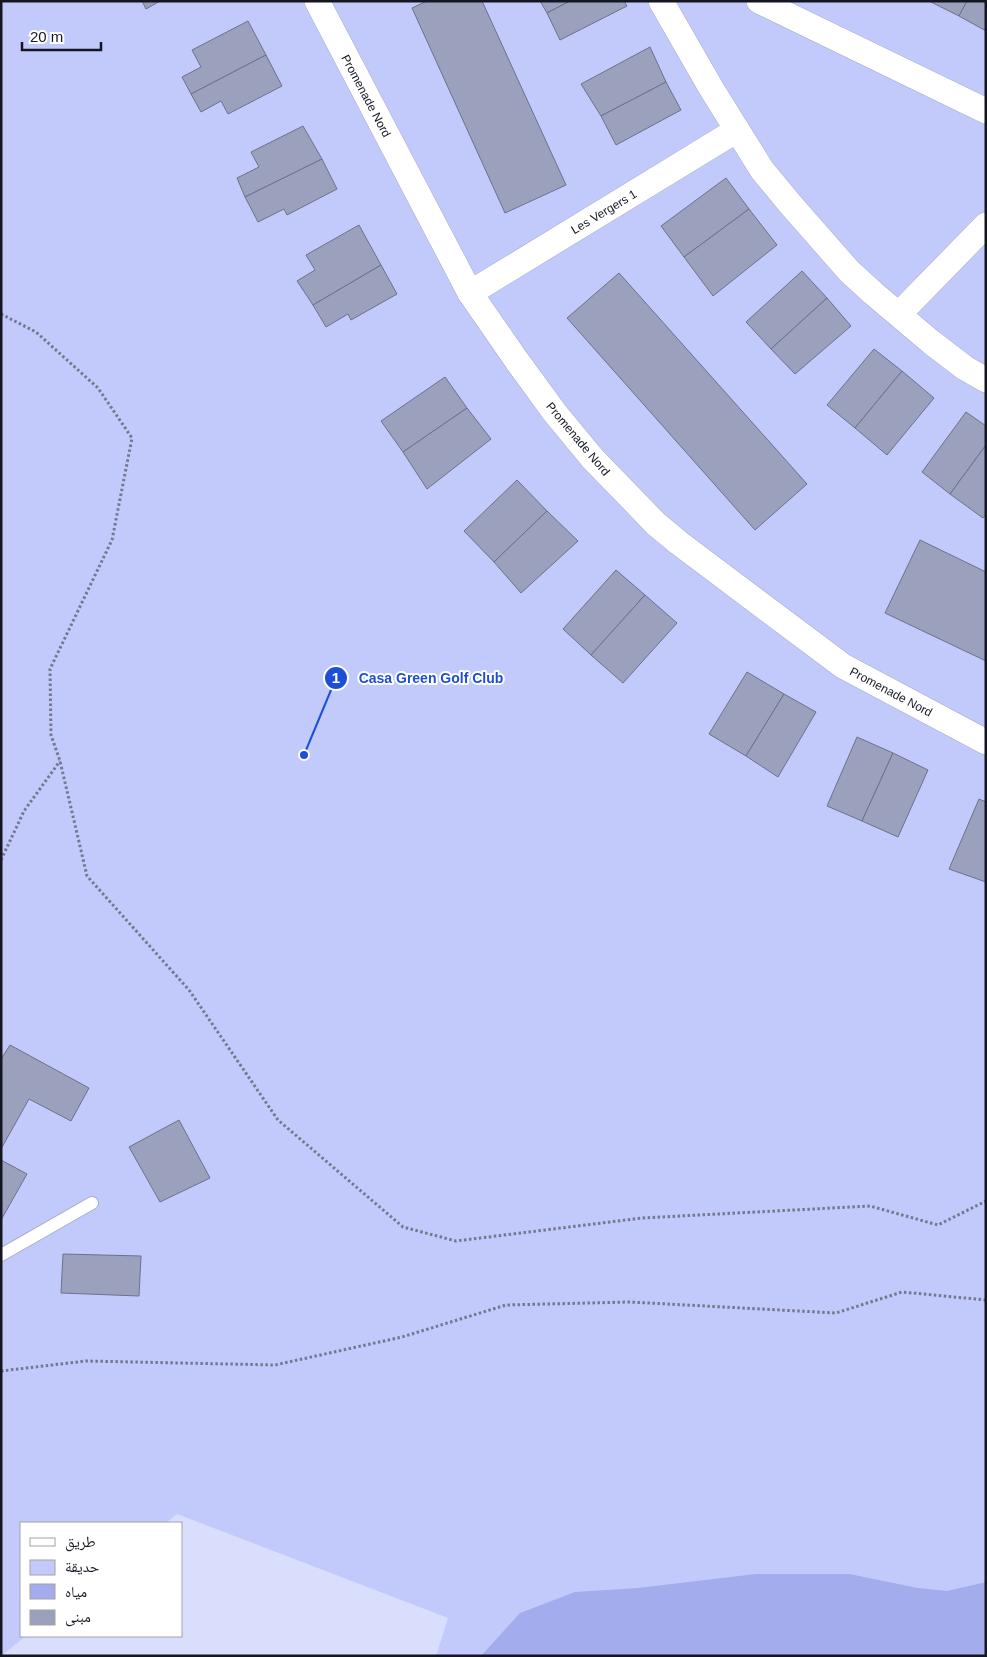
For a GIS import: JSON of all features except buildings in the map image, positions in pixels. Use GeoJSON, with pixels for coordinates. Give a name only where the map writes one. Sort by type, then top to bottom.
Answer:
{"type":"FeatureCollection","features":[{"type":"Feature","properties":{"kind":"street","name":"Promenade Nord"},"geometry":{"type":"LineString","coordinates":[[316,1],[470,293],[516,361],[593,459],[656,524],[843,666],[986,742]]}},
{"type":"Feature","properties":{"kind":"street"},"geometry":{"type":"LineString","coordinates":[[661,1],[684,43],[762,170],[790,205],[849,271],[965,368],[986,380]]}},
{"type":"Feature","properties":{"kind":"street"},"geometry":{"type":"LineString","coordinates":[[759,1],[986,111]]}},
{"type":"Feature","properties":{"kind":"street","name":"Les Vergers 1"},"geometry":{"type":"LineString","coordinates":[[470,293],[737,130]]}},
{"type":"Feature","properties":{"kind":"street"},"geometry":{"type":"LineString","coordinates":[[899,314],[986,225]]}},
{"type":"Feature","properties":{"kind":"lane"},"geometry":{"type":"LineString","coordinates":[[1,1255],[92,1203]]}},
{"type":"Feature","properties":{"kind":"path"},"geometry":{"type":"LineString","coordinates":[[1,314],[36,332],[98,388],[132,438],[112,540],[50,669],[50,735],[60,761],[87,876],[189,990],[278,1120],[403,1227],[456,1240],[642,1218],[870,1206],[938,1225],[986,1200]]}},
{"type":"Feature","properties":{"kind":"path"},"geometry":{"type":"LineString","coordinates":[[1,860],[24,810],[60,761]]}},
{"type":"Feature","properties":{"kind":"path"},"geometry":{"type":"LineString","coordinates":[[1,1371],[86,1362],[276,1364],[402,1337],[506,1305],[630,1302],[836,1313],[902,1292],[986,1300]]}},
{"type":"Feature","properties":{"kind":"green space"},"geometry":{"type":"Polygon","coordinates":[[[1,1],[986,1],[986,1656],[436,1656],[448,1618],[177,1514],[167,1522],[20,1522],[20,1637],[25,1637],[1,1656],[1,1]]]}},
{"type":"Feature","properties":{"kind":"water"},"geometry":{"type":"Polygon","coordinates":[[[756,1574],[849,1574],[918,1588],[947,1591],[986,1582],[986,1656],[481,1656],[520,1613],[575,1592],[638,1588],[756,1574]]]}},
{"type":"Feature","properties":{"kind":"place","name":"Casa Green Golf Club"},"geometry":{"type":"Point","coordinates":[304,755]}}]}
